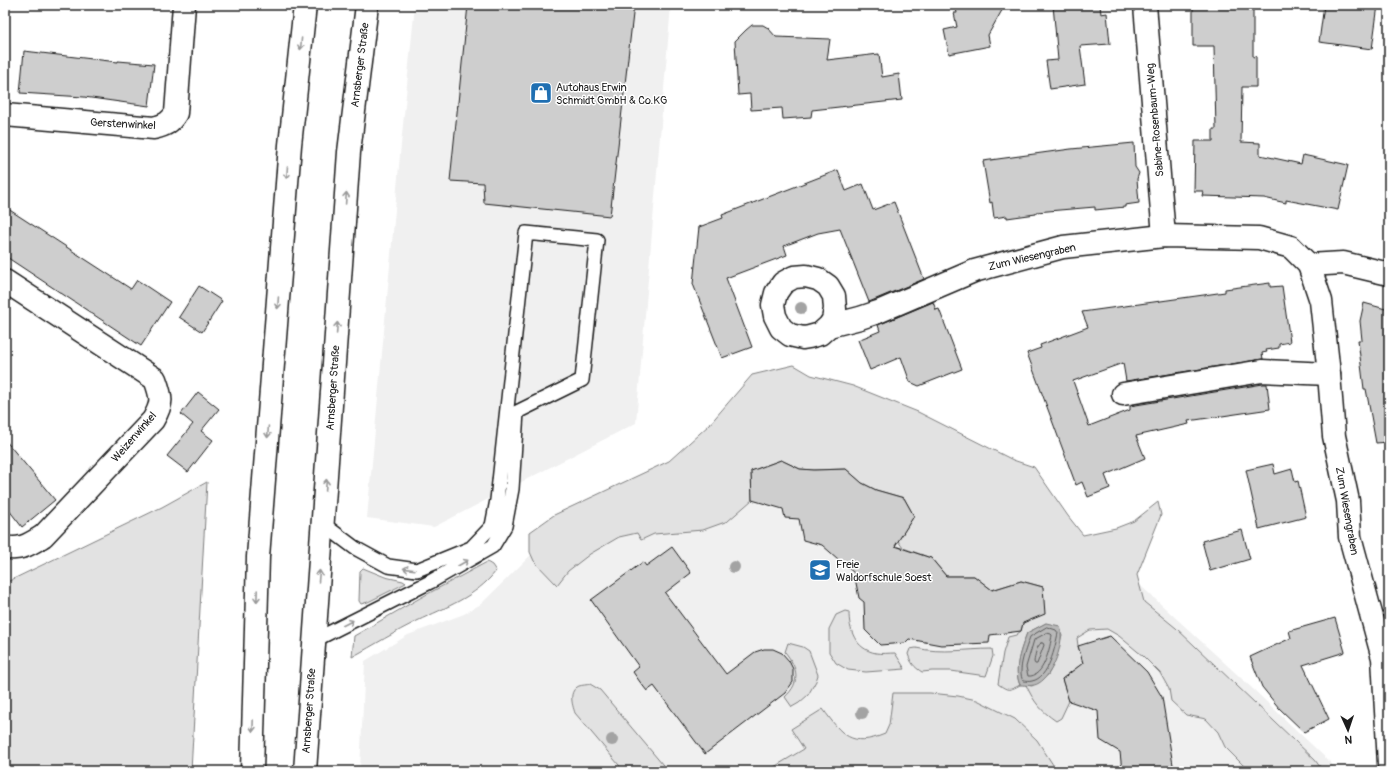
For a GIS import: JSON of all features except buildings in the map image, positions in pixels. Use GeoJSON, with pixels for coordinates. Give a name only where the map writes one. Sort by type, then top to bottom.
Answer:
{"type":"FeatureCollection","features":[{"type":"Feature","properties":{"kind":"street","name":"Gerstenwinkel"},"geometry":{"type":"LineString","coordinates":[[5,115],[154,128],[165,125],[171,120],[176,112],[184,5]]}},
{"type":"Feature","properties":{"kind":"street"},"geometry":{"type":"LineString","coordinates":[[252,771],[258,557],[290,145],[305,5]]}},
{"type":"Feature","properties":{"kind":"street","name":"Arnsberger Straße"},"geometry":{"type":"LineString","coordinates":[[305,771],[313,641],[323,524],[349,152],[367,5]]}},
{"type":"Feature","properties":{"kind":"street","name":"Sabine-Rosenbaum-Weg"},"geometry":{"type":"LineString","coordinates":[[1145,5],[1164,236]]}},
{"type":"Feature","properties":{"kind":"street","name":"Zum Wiesengraben"},"geometry":{"type":"LineString","coordinates":[[829,326],[878,312],[974,271],[1063,247],[1164,236],[1259,238],[1291,247],[1309,265],[1321,301],[1334,436],[1348,501],[1350,537],[1383,658],[1389,764]]}},
{"type":"Feature","properties":{"kind":"street"},"geometry":{"type":"LineString","coordinates":[[1309,265],[1343,263],[1389,274]]}},
{"type":"Feature","properties":{"kind":"street","name":"Weizenwinkel"},"geometry":{"type":"LineString","coordinates":[[5,281],[155,379],[161,395],[159,409],[153,420],[43,536],[26,546],[14,549],[5,547]]}},
{"type":"Feature","properties":{"kind":"street"},"geometry":{"type":"LineString","coordinates":[[1122,394],[1262,371],[1329,374]]}},
{"type":"Feature","properties":{"kind":"lane"},"geometry":{"type":"LineString","coordinates":[[313,641],[430,582],[493,546],[505,526],[512,489],[517,412],[582,380],[597,240],[526,234],[492,526],[471,548],[417,570],[388,566],[355,548],[323,524]]}},
{"type":"Feature","properties":{"kind":"shaded area"},"geometry":{"type":"Polygon","coordinates":[[[415,5],[671,5],[636,423],[434,527],[367,518],[415,5]]]}},
{"type":"Feature","properties":{"kind":"shaded area"},"geometry":{"type":"Polygon","coordinates":[[[794,365],[811,375],[853,386],[918,412],[1013,460],[1034,467],[1083,535],[1116,528],[1134,521],[1158,502],[1161,515],[1137,575],[1144,602],[1176,628],[1315,760],[1323,771],[1249,771],[1225,747],[1218,732],[1206,719],[1186,715],[1171,701],[1169,689],[1160,673],[1143,656],[1119,636],[1107,629],[1090,630],[1077,638],[1083,663],[1062,679],[1069,701],[1061,718],[1056,721],[1038,705],[1026,685],[1032,686],[1048,675],[1054,663],[1062,635],[1046,623],[1027,633],[1020,652],[1017,672],[1020,685],[1009,689],[998,684],[1003,653],[1008,637],[1016,635],[1021,631],[1023,623],[1043,587],[1021,581],[992,590],[974,576],[946,576],[931,558],[903,548],[898,541],[914,516],[904,498],[876,490],[862,483],[846,469],[800,469],[781,460],[751,471],[752,500],[728,521],[703,530],[654,534],[641,540],[637,533],[619,537],[590,554],[568,571],[557,585],[534,561],[530,552],[530,532],[554,515],[669,461],[709,425],[752,375],[794,365]]]}},
{"type":"Feature","properties":{"kind":"shaded area","name":"Freie Waldorfschule Soest"},"geometry":{"type":"Polygon","coordinates":[[[814,385],[1092,541],[1253,689],[1330,762],[1337,771],[360,771],[365,661],[408,635],[464,614],[481,604],[535,551],[540,528],[814,385]]]}},
{"type":"Feature","properties":{"kind":"shaded area"},"geometry":{"type":"Polygon","coordinates":[[[207,482],[191,771],[5,771],[5,583],[162,507],[207,482]]]}},
{"type":"Feature","properties":{"kind":"shaded area"},"geometry":{"type":"Polygon","coordinates":[[[487,562],[492,565],[496,571],[470,595],[409,625],[352,657],[354,636],[487,562]]]}},
{"type":"Feature","properties":{"kind":"shaded area"},"geometry":{"type":"Polygon","coordinates":[[[363,568],[385,577],[406,583],[361,604],[359,601],[360,571],[363,568]]]}},
{"type":"Feature","properties":{"kind":"shaded area"},"geometry":{"type":"Polygon","coordinates":[[[845,611],[849,612],[852,632],[858,643],[869,651],[876,653],[895,653],[905,669],[866,672],[848,670],[836,663],[829,652],[829,629],[836,615],[845,611]]]}},
{"type":"Feature","properties":{"kind":"shaded area"},"geometry":{"type":"Polygon","coordinates":[[[788,643],[803,647],[809,651],[818,675],[808,695],[792,707],[785,697],[794,686],[796,675],[793,664],[785,652],[788,643]]]}},
{"type":"Feature","properties":{"kind":"shaded area"},"geometry":{"type":"Polygon","coordinates":[[[916,648],[935,651],[992,649],[993,656],[986,676],[951,671],[922,672],[913,664],[908,654],[910,649],[916,648]]]}},
{"type":"Feature","properties":{"kind":"shaded area"},"geometry":{"type":"Polygon","coordinates":[[[590,684],[600,690],[668,771],[624,771],[575,713],[572,698],[573,691],[579,686],[590,684]]]}},
{"type":"Feature","properties":{"kind":"shaded area"},"geometry":{"type":"Polygon","coordinates":[[[893,693],[930,693],[977,700],[1015,719],[1037,740],[1057,771],[771,771],[774,767],[804,749],[791,729],[823,709],[842,732],[855,739],[864,740],[885,734],[889,725],[893,693]]]}},
{"type":"Feature","properties":{"kind":"water"},"geometry":{"type":"Polygon","coordinates":[[[1046,623],[1060,626],[1061,641],[1057,658],[1049,673],[1039,683],[1032,685],[1020,685],[1017,672],[1020,652],[1027,633],[1046,623]]]}},
{"type":"Feature","properties":{"kind":"place","name":"Autohaus Erwin Schmidt GmbH & Co.KG"},"geometry":{"type":"Point","coordinates":[541,93]}},
{"type":"Feature","properties":{"kind":"place","name":"Freie Waldorfschule Soest"},"geometry":{"type":"Point","coordinates":[820,570]}}]}
